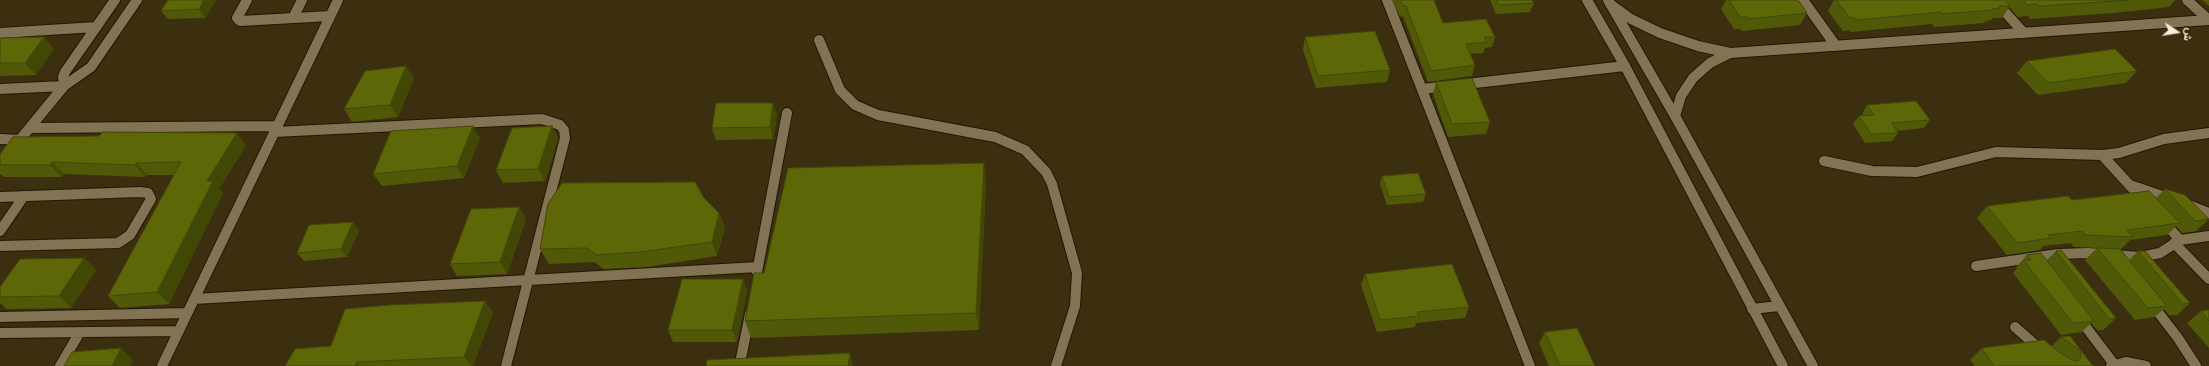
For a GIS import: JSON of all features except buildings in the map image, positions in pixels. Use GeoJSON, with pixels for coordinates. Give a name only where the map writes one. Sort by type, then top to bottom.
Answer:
{"type":"FeatureCollection","features":[{"type":"Feature","properties":{"kind":"street"},"geometry":{"type":"LineString","coordinates":[[64,86],[62,78],[65,72],[115,0]]}},
{"type":"Feature","properties":{"kind":"street"},"geometry":{"type":"LineString","coordinates":[[0,164],[64,86],[79,77],[91,67],[137,0]]}},
{"type":"Feature","properties":{"kind":"street"},"geometry":{"type":"LineString","coordinates":[[246,0],[237,18],[240,21],[330,16]]}},
{"type":"Feature","properties":{"kind":"street"},"geometry":{"type":"LineString","coordinates":[[293,18],[302,0]]}},
{"type":"Feature","properties":{"kind":"street"},"geometry":{"type":"LineString","coordinates":[[162,366],[338,0]]}},
{"type":"Feature","properties":{"kind":"street"},"geometry":{"type":"LineString","coordinates":[[1387,0],[1530,366]]}},
{"type":"Feature","properties":{"kind":"street"},"geometry":{"type":"LineString","coordinates":[[1587,0],[1625,66],[1783,366]]}},
{"type":"Feature","properties":{"kind":"street"},"geometry":{"type":"LineString","coordinates":[[1803,0],[1836,46]]}},
{"type":"Feature","properties":{"kind":"street"},"geometry":{"type":"LineString","coordinates":[[1994,0],[2024,33]]}},
{"type":"Feature","properties":{"kind":"street"},"geometry":{"type":"LineString","coordinates":[[2187,0],[2209,20]]}},
{"type":"Feature","properties":{"kind":"street"},"geometry":{"type":"LineString","coordinates":[[1609,2],[1631,18],[1660,33],[1698,46],[1730,53],[2209,20]]}},
{"type":"Feature","properties":{"kind":"street"},"geometry":{"type":"LineString","coordinates":[[1609,2],[1675,116],[1813,366]]}},
{"type":"Feature","properties":{"kind":"street"},"geometry":{"type":"LineString","coordinates":[[0,33],[96,27]]}},
{"type":"Feature","properties":{"kind":"street"},"geometry":{"type":"LineString","coordinates":[[819,40],[840,90],[855,105],[878,115],[995,137],[1025,150],[1046,172],[1052,184],[1077,273],[1075,306],[1056,366]]}},
{"type":"Feature","properties":{"kind":"street"},"geometry":{"type":"LineString","coordinates":[[1675,116],[1681,96],[1693,78],[1710,63],[1730,53]]}},
{"type":"Feature","properties":{"kind":"street"},"geometry":{"type":"LineString","coordinates":[[1422,89],[1625,66]]}},
{"type":"Feature","properties":{"kind":"street"},"geometry":{"type":"LineString","coordinates":[[0,89],[64,86]]}},
{"type":"Feature","properties":{"kind":"street"},"geometry":{"type":"LineString","coordinates":[[756,282],[788,113]]}},
{"type":"Feature","properties":{"kind":"street"},"geometry":{"type":"LineString","coordinates":[[30,128],[276,129],[542,119],[560,124],[564,130],[566,138],[506,366]]}},
{"type":"Feature","properties":{"kind":"street"},"geometry":{"type":"LineString","coordinates":[[1824,161],[1872,171],[1917,172],[1996,152],[2102,155],[2126,152],[2164,139],[2209,133]]}},
{"type":"Feature","properties":{"kind":"street"},"geometry":{"type":"LineString","coordinates":[[0,139],[20,140]]}},
{"type":"Feature","properties":{"kind":"street"},"geometry":{"type":"LineString","coordinates":[[2102,155],[2209,280]]}},
{"type":"Feature","properties":{"kind":"street"},"geometry":{"type":"LineString","coordinates":[[2128,184],[2209,213]]}},
{"type":"Feature","properties":{"kind":"street"},"geometry":{"type":"LineString","coordinates":[[0,197],[140,192],[148,193],[151,199],[130,235],[118,243],[0,246]]}},
{"type":"Feature","properties":{"kind":"street"},"geometry":{"type":"LineString","coordinates":[[0,231],[24,196]]}},
{"type":"Feature","properties":{"kind":"street"},"geometry":{"type":"LineString","coordinates":[[1976,266],[2032,258],[2088,253],[2140,257],[2160,253],[2177,241],[2209,236]]}},
{"type":"Feature","properties":{"kind":"street"},"geometry":{"type":"LineString","coordinates":[[2112,256],[2121,267]]}},
{"type":"Feature","properties":{"kind":"street"},"geometry":{"type":"LineString","coordinates":[[2032,258],[2042,270]]}},
{"type":"Feature","properties":{"kind":"street"},"geometry":{"type":"LineString","coordinates":[[194,299],[758,267]]}},
{"type":"Feature","properties":{"kind":"street"},"geometry":{"type":"LineString","coordinates":[[2145,296],[2178,338],[2188,356],[2196,366]]}},
{"type":"Feature","properties":{"kind":"street"},"geometry":{"type":"LineString","coordinates":[[740,363],[752,304]]}},
{"type":"Feature","properties":{"kind":"street"},"geometry":{"type":"LineString","coordinates":[[1752,309],[1779,306]]}},
{"type":"Feature","properties":{"kind":"street"},"geometry":{"type":"LineString","coordinates":[[2071,308],[2112,365],[2126,362],[2146,366]]}},
{"type":"Feature","properties":{"kind":"street"},"geometry":{"type":"LineString","coordinates":[[0,317],[187,313]]}},
{"type":"Feature","properties":{"kind":"street"},"geometry":{"type":"LineString","coordinates":[[2014,327],[2050,358],[2063,366]]}},
{"type":"Feature","properties":{"kind":"street"},"geometry":{"type":"LineString","coordinates":[[0,333],[178,331]]}},
{"type":"Feature","properties":{"kind":"street"},"geometry":{"type":"LineString","coordinates":[[60,366],[80,332]]}}]}
